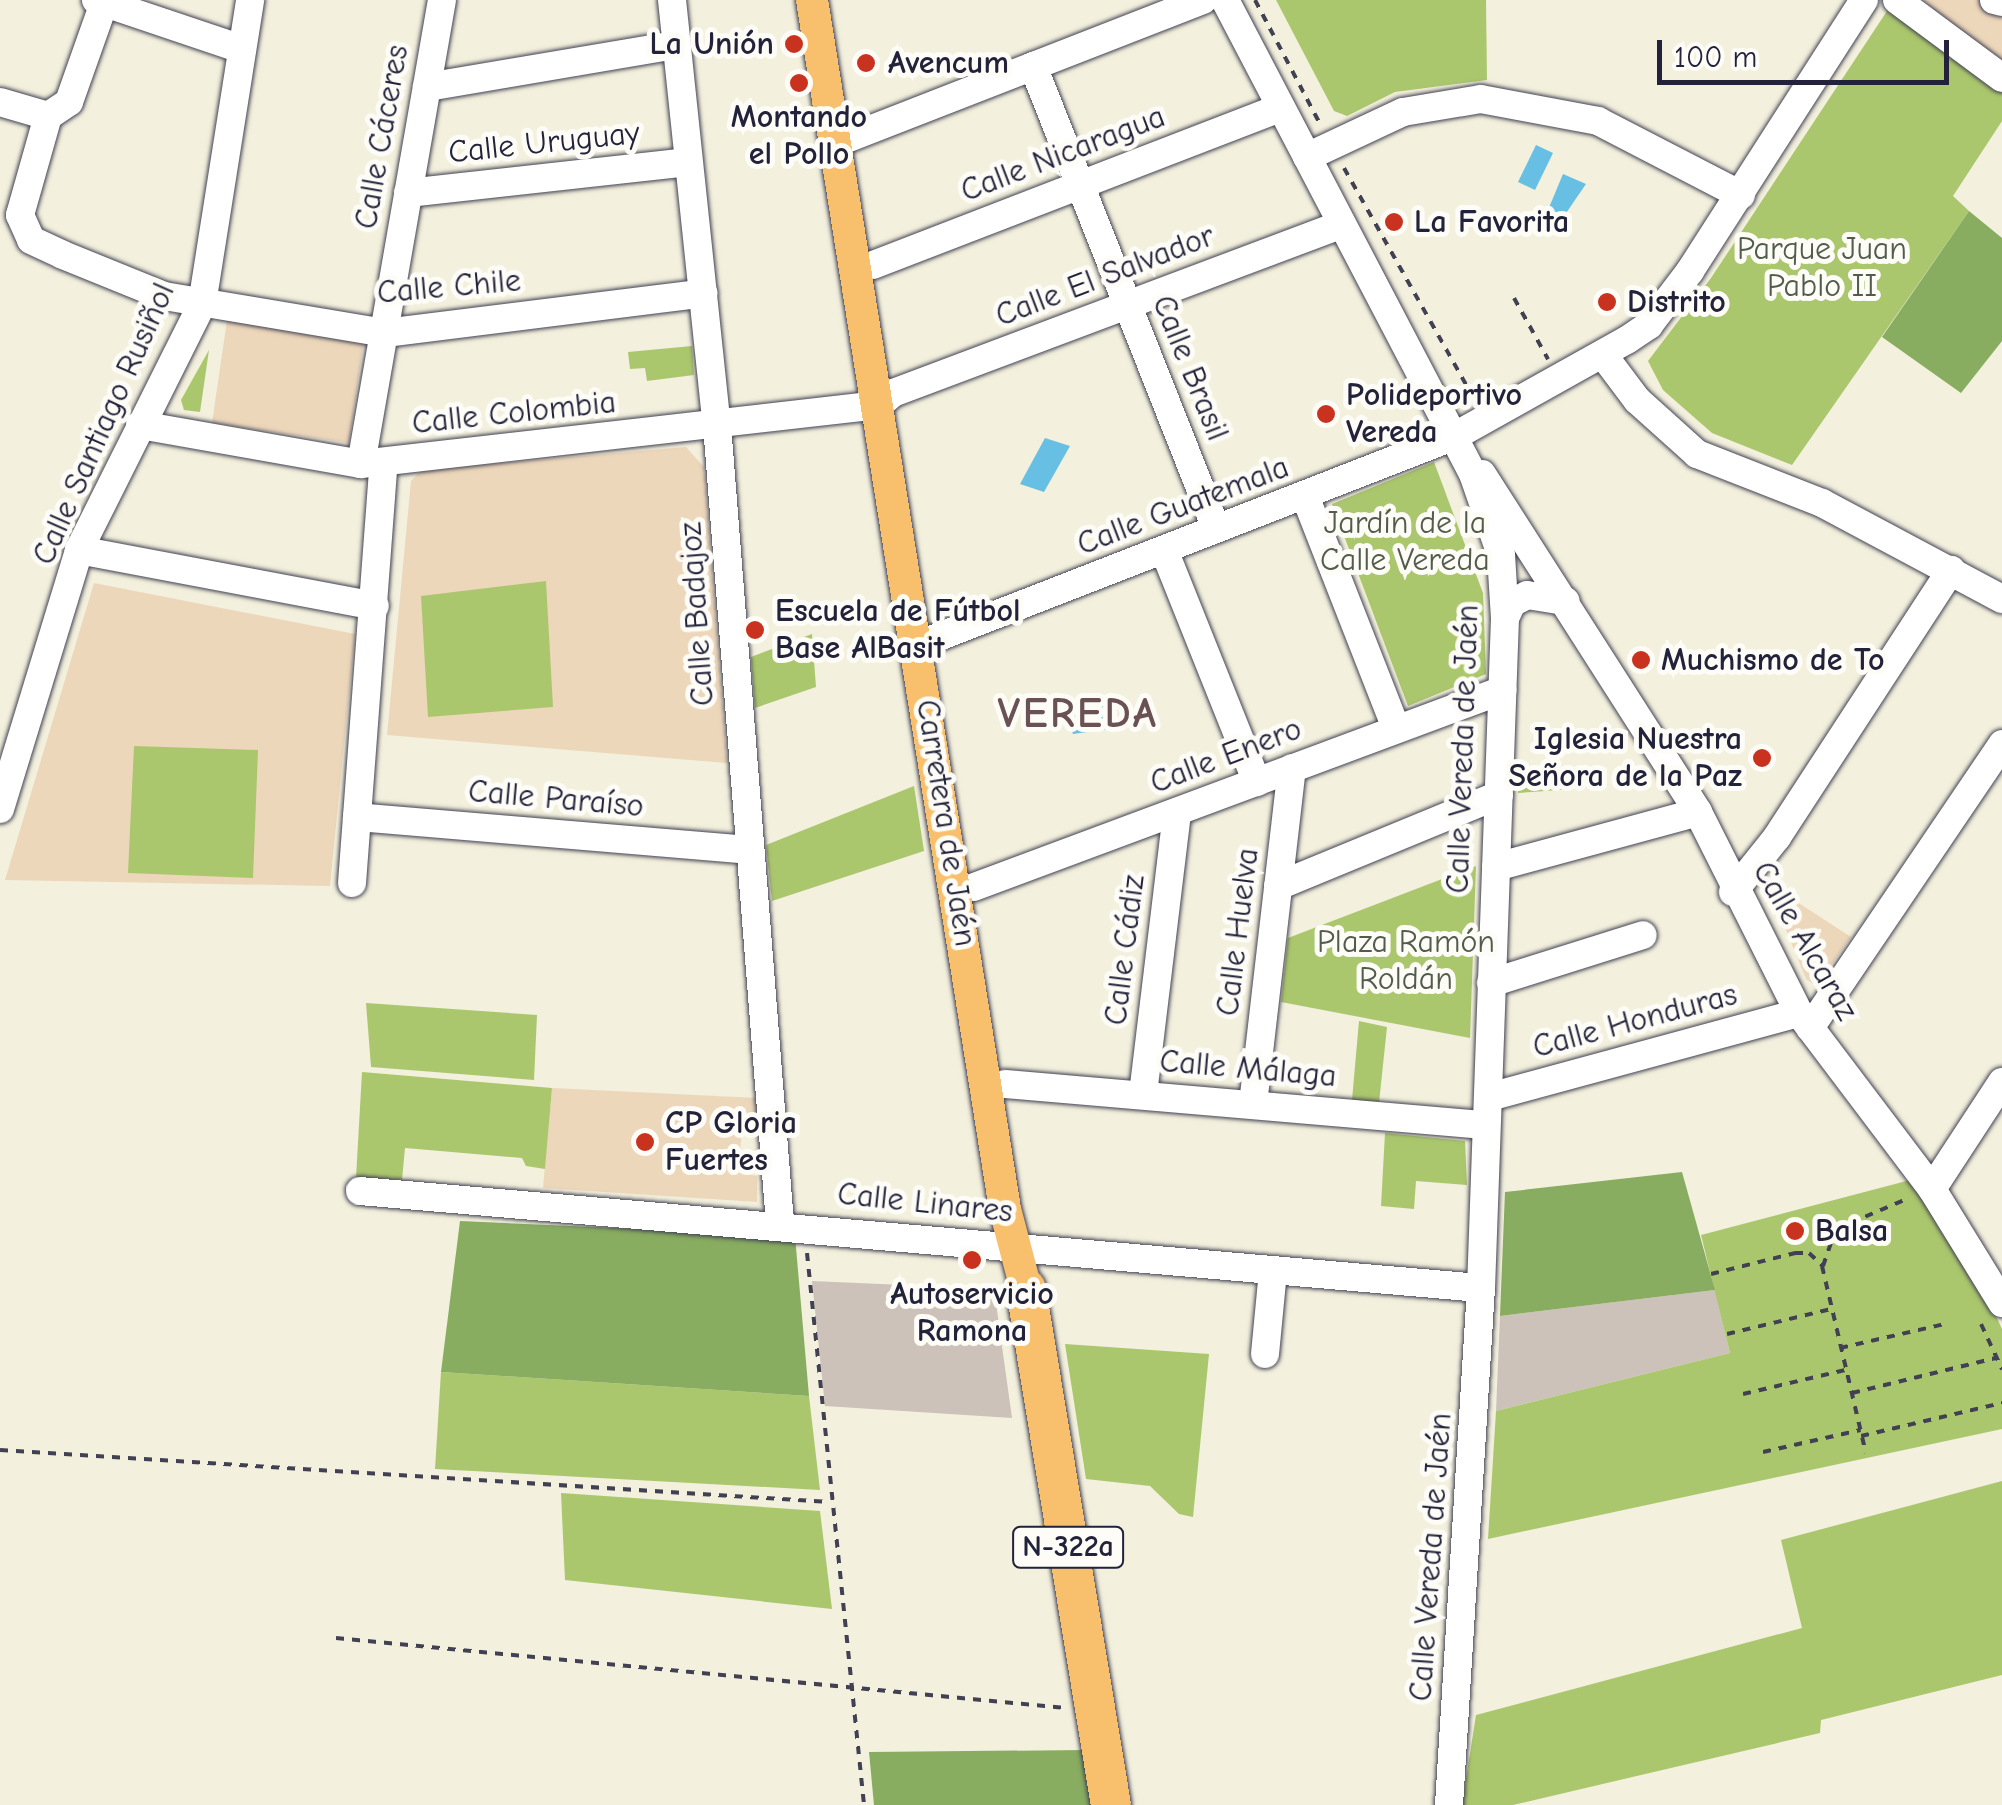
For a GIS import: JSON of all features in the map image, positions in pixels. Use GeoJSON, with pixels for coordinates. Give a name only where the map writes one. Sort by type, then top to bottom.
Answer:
{"type":"FeatureCollection","features":[{"type":"Feature","properties":{"kind":"highway","name":"Carretera de Jaén"},"geometry":{"type":"LineString","coordinates":[[1026,1290],[1112,1805]]}},
{"type":"Feature","properties":{"kind":"main road","name":"Carretera de Jaén"},"geometry":{"type":"LineString","coordinates":[[812,0],[873,265],[886,399]]}},
{"type":"Feature","properties":{"kind":"main road","name":"Carretera de Jaén"},"geometry":{"type":"LineString","coordinates":[[830,0],[844,139],[1022,1248]]}},
{"type":"Feature","properties":{"kind":"main road","name":"Carretera de Jaén"},"geometry":{"type":"LineString","coordinates":[[926,641],[974,887],[1004,1084],[1026,1290]]}},
{"type":"Feature","properties":{"kind":"street","name":"Calle Santiago Rusiñol"},"geometry":{"type":"LineString","coordinates":[[0,810],[79,550],[202,304],[250,0]]}},
{"type":"Feature","properties":{"kind":"street","name":"Calle Cáceres"},"geometry":{"type":"LineString","coordinates":[[352,883],[376,606],[372,463],[384,332],[442,0]]}},
{"type":"Feature","properties":{"kind":"street","name":"Calle Badajoz"},"geometry":{"type":"LineString","coordinates":[[672,0],[717,425],[750,850],[792,1224]]}},
{"type":"Feature","properties":{"kind":"street"},"geometry":{"type":"LineString","coordinates":[[844,139],[1203,0]]}},
{"type":"Feature","properties":{"kind":"street","name":"Calle Vereda de Jaén"},"geometry":{"type":"LineString","coordinates":[[1225,0],[1279,108],[1319,151],[1341,224],[1454,436],[1501,555],[1505,618],[1489,1096],[1449,1805]]}},
{"type":"Feature","properties":{"kind":"street","name":"Calle Guatemala"},"geometry":{"type":"LineString","coordinates":[[926,641],[1454,436],[1604,356],[1649,324],[1741,194],[1864,0]]}},
{"type":"Feature","properties":{"kind":"street"},"geometry":{"type":"LineString","coordinates":[[1898,0],[1998,67]]}},
{"type":"Feature","properties":{"kind":"street"},"geometry":{"type":"LineString","coordinates":[[1994,0],[2002,2]]}},
{"type":"Feature","properties":{"kind":"street"},"geometry":{"type":"LineString","coordinates":[[0,102],[48,116],[69,102],[100,1],[242,48]]}},
{"type":"Feature","properties":{"kind":"street"},"geometry":{"type":"LineString","coordinates":[[428,87],[676,45]]}},
{"type":"Feature","properties":{"kind":"street","name":"Calle Brasil"},"geometry":{"type":"LineString","coordinates":[[1033,66],[1216,529]]}},
{"type":"Feature","properties":{"kind":"street"},"geometry":{"type":"LineString","coordinates":[[1319,151],[1427,105],[1513,102],[1631,134],[1741,194]]}},
{"type":"Feature","properties":{"kind":"street","name":"Calle Nicaragua"},"geometry":{"type":"LineString","coordinates":[[873,265],[1279,108]]}},
{"type":"Feature","properties":{"kind":"street","name":"Calle Chile"},"geometry":{"type":"LineString","coordinates":[[48,116],[20,214],[31,240],[114,278],[202,304],[384,332],[704,293]]}},
{"type":"Feature","properties":{"kind":"street","name":"Calle Uruguay"},"geometry":{"type":"LineString","coordinates":[[408,193],[688,162]]}},
{"type":"Feature","properties":{"kind":"street","name":"Calle El Salvador"},"geometry":{"type":"LineString","coordinates":[[886,399],[1341,224]]}},
{"type":"Feature","properties":{"kind":"street"},"geometry":{"type":"LineString","coordinates":[[1604,356],[1637,400],[1697,454],[1822,503],[2002,600]]}},
{"type":"Feature","properties":{"kind":"street","name":"Calle Colombia"},"geometry":{"type":"LineString","coordinates":[[140,425],[372,463],[717,425],[886,399]]}},
{"type":"Feature","properties":{"kind":"street","name":"Calle Alcaraz"},"geometry":{"type":"LineString","coordinates":[[1454,436],[1566,600],[1698,812],[1734,892],[1805,1020],[1932,1189],[2002,1302]]}},
{"type":"Feature","properties":{"kind":"street"},"geometry":{"type":"LineString","coordinates":[[1305,496],[1396,728]]}},
{"type":"Feature","properties":{"kind":"street","name":"Calle Alcaraz"},"geometry":{"type":"LineString","coordinates":[[1490,525],[1522,566],[1566,600]]}},
{"type":"Feature","properties":{"kind":"street"},"geometry":{"type":"LineString","coordinates":[[79,550],[376,606]]}},
{"type":"Feature","properties":{"kind":"street"},"geometry":{"type":"LineString","coordinates":[[1164,550],[1257,782]]}},
{"type":"Feature","properties":{"kind":"street"},"geometry":{"type":"LineString","coordinates":[[1734,892],[1777,838],[1951,570]]}},
{"type":"Feature","properties":{"kind":"street"},"geometry":{"type":"LineString","coordinates":[[1505,618],[1512,603],[1527,595],[1566,600]]}},
{"type":"Feature","properties":{"kind":"street","name":"Calle Enero"},"geometry":{"type":"LineString","coordinates":[[974,887],[1503,690]]}},
{"type":"Feature","properties":{"kind":"street"},"geometry":{"type":"LineString","coordinates":[[1805,1020],[2002,744]]}},
{"type":"Feature","properties":{"kind":"street","name":"Calle Huelva"},"geometry":{"type":"LineString","coordinates":[[1253,1104],[1292,768]]}},
{"type":"Feature","properties":{"kind":"street"},"geometry":{"type":"LineString","coordinates":[[1278,886],[1499,795]]}},
{"type":"Feature","properties":{"kind":"street"},"geometry":{"type":"LineString","coordinates":[[1496,867],[1698,812]]}},
{"type":"Feature","properties":{"kind":"street","name":"Calle Cádiz"},"geometry":{"type":"LineString","coordinates":[[1143,1094],[1176,814]]}},
{"type":"Feature","properties":{"kind":"street","name":"Calle Paraíso"},"geometry":{"type":"LineString","coordinates":[[357,817],[750,850]]}},
{"type":"Feature","properties":{"kind":"street"},"geometry":{"type":"LineString","coordinates":[[1491,983],[1643,935]]}},
{"type":"Feature","properties":{"kind":"street","name":"Calle Honduras"},"geometry":{"type":"LineString","coordinates":[[1489,1096],[1805,1020]]}},
{"type":"Feature","properties":{"kind":"street"},"geometry":{"type":"LineString","coordinates":[[1932,1189],[2002,1082]]}},
{"type":"Feature","properties":{"kind":"street","name":"Calle Málaga"},"geometry":{"type":"LineString","coordinates":[[1004,1084],[1486,1125]]}},
{"type":"Feature","properties":{"kind":"street","name":"Calle Linares"},"geometry":{"type":"LineString","coordinates":[[360,1191],[792,1224],[1481,1288]]}},
{"type":"Feature","properties":{"kind":"street"},"geometry":{"type":"LineString","coordinates":[[1265,1354],[1273,1271]]}},
{"type":"Feature","properties":{"kind":"path"},"geometry":{"type":"LineString","coordinates":[[1255,0],[1319,151],[1484,417]]}},
{"type":"Feature","properties":{"kind":"path"},"geometry":{"type":"LineString","coordinates":[[1514,298],[1559,378]]}},
{"type":"Feature","properties":{"kind":"path"},"geometry":{"type":"LineString","coordinates":[[1866,1454],[1822,1266],[1836,1229],[1849,1219],[1932,1189]]}},
{"type":"Feature","properties":{"kind":"path"},"geometry":{"type":"LineString","coordinates":[[792,1224],[864,1805]]}},
{"type":"Feature","properties":{"kind":"path"},"geometry":{"type":"LineString","coordinates":[[1711,1274],[1795,1253],[1809,1253],[1822,1266]]}},
{"type":"Feature","properties":{"kind":"path"},"geometry":{"type":"LineString","coordinates":[[1727,1334],[1832,1309]]}},
{"type":"Feature","properties":{"kind":"path"},"geometry":{"type":"LineString","coordinates":[[1840,1348],[1945,1324]]}},
{"type":"Feature","properties":{"kind":"path"},"geometry":{"type":"LineString","coordinates":[[1980,1324],[2002,1369]]}},
{"type":"Feature","properties":{"kind":"path"},"geometry":{"type":"LineString","coordinates":[[1852,1393],[1996,1358]]}},
{"type":"Feature","properties":{"kind":"path"},"geometry":{"type":"LineString","coordinates":[[1742,1394],[1847,1370]]}},
{"type":"Feature","properties":{"kind":"path"},"geometry":{"type":"LineString","coordinates":[[1763,1452],[2002,1404]]}},
{"type":"Feature","properties":{"kind":"path"},"geometry":{"type":"LineString","coordinates":[[0,1450],[829,1502]]}},
{"type":"Feature","properties":{"kind":"path"},"geometry":{"type":"LineString","coordinates":[[336,1638],[1096,1711]]}},
{"type":"Feature","properties":{"kind":"shaded area"},"geometry":{"type":"Polygon","coordinates":[[[1923,0],[2002,0],[2002,64],[1978,46],[1923,0]]]}},
{"type":"Feature","properties":{"kind":"shaded area"},"geometry":{"type":"Polygon","coordinates":[[[227,320],[364,340],[349,443],[212,423],[227,320]]]}},
{"type":"Feature","properties":{"kind":"shaded area"},"geometry":{"type":"Polygon","coordinates":[[[686,447],[704,467],[727,763],[387,735],[411,481],[421,470],[686,447]]]}},
{"type":"Feature","properties":{"kind":"shaded area"},"geometry":{"type":"Polygon","coordinates":[[[94,583],[355,634],[330,886],[5,880],[94,583]]]}},
{"type":"Feature","properties":{"kind":"shaded area"},"geometry":{"type":"Polygon","coordinates":[[[1788,896],[1851,937],[1816,986],[1806,979],[1775,903],[1788,896]]]}},
{"type":"Feature","properties":{"kind":"shaded area","name":"CP Gloria Fuertes"},"geometry":{"type":"Polygon","coordinates":[[[552,1088],[757,1098],[761,1119],[743,1120],[738,1172],[757,1176],[757,1202],[543,1188],[552,1088]]]}},
{"type":"Feature","properties":{"kind":"shaded area"},"geometry":{"type":"Polygon","coordinates":[[[812,1281],[994,1289],[1012,1418],[825,1406],[812,1281]]]}},
{"type":"Feature","properties":{"kind":"shaded area"},"geometry":{"type":"Polygon","coordinates":[[[1715,1290],[1730,1353],[1496,1411],[1500,1316],[1715,1290]]]}},
{"type":"Feature","properties":{"kind":"green space"},"geometry":{"type":"Polygon","coordinates":[[[1276,0],[1486,0],[1487,80],[1395,92],[1347,116],[1334,111],[1276,0]]]}},
{"type":"Feature","properties":{"kind":"green space","name":"Parque Juan Pablo II"},"geometry":{"type":"Polygon","coordinates":[[[1889,8],[2002,90],[2002,121],[1953,196],[1969,211],[1792,465],[1712,433],[1663,390],[1648,361],[1711,278],[1889,8]]]}},
{"type":"Feature","properties":{"kind":"green space"},"geometry":{"type":"Polygon","coordinates":[[[1969,211],[2002,238],[2002,341],[1961,393],[1882,337],[1969,211]]]}},
{"type":"Feature","properties":{"kind":"green space"},"geometry":{"type":"Polygon","coordinates":[[[692,346],[694,375],[647,381],[645,368],[630,369],[628,352],[692,346]]]}},
{"type":"Feature","properties":{"kind":"green space"},"geometry":{"type":"Polygon","coordinates":[[[209,350],[200,412],[184,410],[181,400],[209,350]]]}},
{"type":"Feature","properties":{"kind":"green space","name":"Jardín de la Calle Vereda"},"geometry":{"type":"Polygon","coordinates":[[[1434,462],[1483,593],[1486,674],[1408,706],[1332,504],[1434,462]]]}},
{"type":"Feature","properties":{"kind":"green space"},"geometry":{"type":"Polygon","coordinates":[[[546,581],[553,707],[428,717],[421,596],[546,581]]]}},
{"type":"Feature","properties":{"kind":"green space"},"geometry":{"type":"Polygon","coordinates":[[[812,634],[816,687],[755,708],[751,657],[812,634]]]}},
{"type":"Feature","properties":{"kind":"green space"},"geometry":{"type":"Polygon","coordinates":[[[134,746],[258,750],[253,878],[128,873],[134,746]]]}},
{"type":"Feature","properties":{"kind":"green space"},"geometry":{"type":"Polygon","coordinates":[[[1519,769],[1570,770],[1573,789],[1518,793],[1519,769]]]}},
{"type":"Feature","properties":{"kind":"green space"},"geometry":{"type":"Polygon","coordinates":[[[914,786],[924,851],[772,901],[766,845],[914,786]]]}},
{"type":"Feature","properties":{"kind":"green space","name":"Plaza Ramón Roldán"},"geometry":{"type":"Polygon","coordinates":[[[1476,866],[1470,1038],[1281,1002],[1288,938],[1476,866]]]}},
{"type":"Feature","properties":{"kind":"green space"},"geometry":{"type":"Polygon","coordinates":[[[366,1003],[537,1015],[534,1080],[371,1067],[366,1003]]]}},
{"type":"Feature","properties":{"kind":"green space"},"geometry":{"type":"Polygon","coordinates":[[[1359,1021],[1387,1027],[1379,1103],[1352,1100],[1359,1021]]]}},
{"type":"Feature","properties":{"kind":"green space"},"geometry":{"type":"Polygon","coordinates":[[[362,1072],[552,1088],[545,1169],[526,1166],[522,1158],[405,1148],[402,1180],[356,1178],[362,1072]]]}},
{"type":"Feature","properties":{"kind":"green space"},"geometry":{"type":"Polygon","coordinates":[[[1385,1133],[1465,1141],[1467,1185],[1416,1181],[1414,1209],[1381,1206],[1385,1133]]]}},
{"type":"Feature","properties":{"kind":"green space"},"geometry":{"type":"Polygon","coordinates":[[[1682,1172],[1715,1290],[1500,1316],[1505,1192],[1682,1172]]]}},
{"type":"Feature","properties":{"kind":"green space"},"geometry":{"type":"Polygon","coordinates":[[[1914,1179],[1971,1262],[2002,1329],[2002,1429],[1488,1539],[1496,1411],[1730,1353],[1701,1235],[1914,1179]]]}},
{"type":"Feature","properties":{"kind":"green space"},"geometry":{"type":"Polygon","coordinates":[[[460,1221],[795,1236],[809,1396],[441,1372],[460,1221]]]}},
{"type":"Feature","properties":{"kind":"green space"},"geometry":{"type":"Polygon","coordinates":[[[1065,1344],[1209,1354],[1193,1517],[1179,1514],[1150,1486],[1086,1479],[1065,1344]]]}},
{"type":"Feature","properties":{"kind":"green space"},"geometry":{"type":"Polygon","coordinates":[[[441,1372],[809,1396],[820,1490],[435,1469],[441,1372]]]}},
{"type":"Feature","properties":{"kind":"green space"},"geometry":{"type":"Polygon","coordinates":[[[2002,1481],[2002,1675],[1821,1720],[1820,1733],[1513,1805],[1462,1805],[1476,1715],[1802,1628],[1781,1540],[2002,1481]]]}},
{"type":"Feature","properties":{"kind":"green space"},"geometry":{"type":"Polygon","coordinates":[[[561,1493],[820,1511],[832,1609],[565,1580],[561,1493]]]}},
{"type":"Feature","properties":{"kind":"green space"},"geometry":{"type":"Polygon","coordinates":[[[1085,1750],[1092,1805],[874,1805],[869,1752],[1085,1750]]]}},
{"type":"Feature","properties":{"kind":"water"},"geometry":{"type":"Polygon","coordinates":[[[1536,145],[1553,153],[1535,190],[1518,182],[1536,145]]]}},
{"type":"Feature","properties":{"kind":"water"},"geometry":{"type":"Polygon","coordinates":[[[1563,174],[1586,184],[1562,219],[1548,210],[1563,174]]]}},
{"type":"Feature","properties":{"kind":"water"},"geometry":{"type":"Polygon","coordinates":[[[1045,438],[1070,446],[1044,492],[1020,484],[1045,438]]]}},
{"type":"Feature","properties":{"kind":"water"},"geometry":{"type":"Polygon","coordinates":[[[1098,695],[1116,728],[1073,734],[1065,711],[1098,695]]]}},
{"type":"Feature","properties":{"kind":"place","name":"La Unión"},"geometry":{"type":"Point","coordinates":[794,44]}},
{"type":"Feature","properties":{"kind":"place","name":"Avencum"},"geometry":{"type":"Point","coordinates":[866,63]}},
{"type":"Feature","properties":{"kind":"place","name":"Montando el Pollo"},"geometry":{"type":"Point","coordinates":[799,83]}},
{"type":"Feature","properties":{"kind":"place","name":"La Favorita"},"geometry":{"type":"Point","coordinates":[1394,222]}},
{"type":"Feature","properties":{"kind":"place","name":"Distrito"},"geometry":{"type":"Point","coordinates":[1607,302]}},
{"type":"Feature","properties":{"kind":"place","name":"Polideportivo Vereda"},"geometry":{"type":"Point","coordinates":[1326,414]}},
{"type":"Feature","properties":{"kind":"place","name":"Escuela de Fútbol Base AlBasit"},"geometry":{"type":"Point","coordinates":[755,630]}},
{"type":"Feature","properties":{"kind":"place","name":"Muchismo de To"},"geometry":{"type":"Point","coordinates":[1641,660]}},
{"type":"Feature","properties":{"kind":"place","name":"Iglesia Nuestra Señora de la Paz"},"geometry":{"type":"Point","coordinates":[1762,758]}},
{"type":"Feature","properties":{"kind":"place","name":"CP Gloria Fuertes"},"geometry":{"type":"Point","coordinates":[645,1142]}},
{"type":"Feature","properties":{"kind":"place","name":"Balsa"},"geometry":{"type":"Point","coordinates":[1795,1231]}},
{"type":"Feature","properties":{"kind":"place","name":"Autoservicio Ramona"},"geometry":{"type":"Point","coordinates":[972,1260]}},
{"type":"Feature","properties":{"kind":"district","name":"VEREDA"},"geometry":{"type":"Point","coordinates":[1078,714]}}]}
